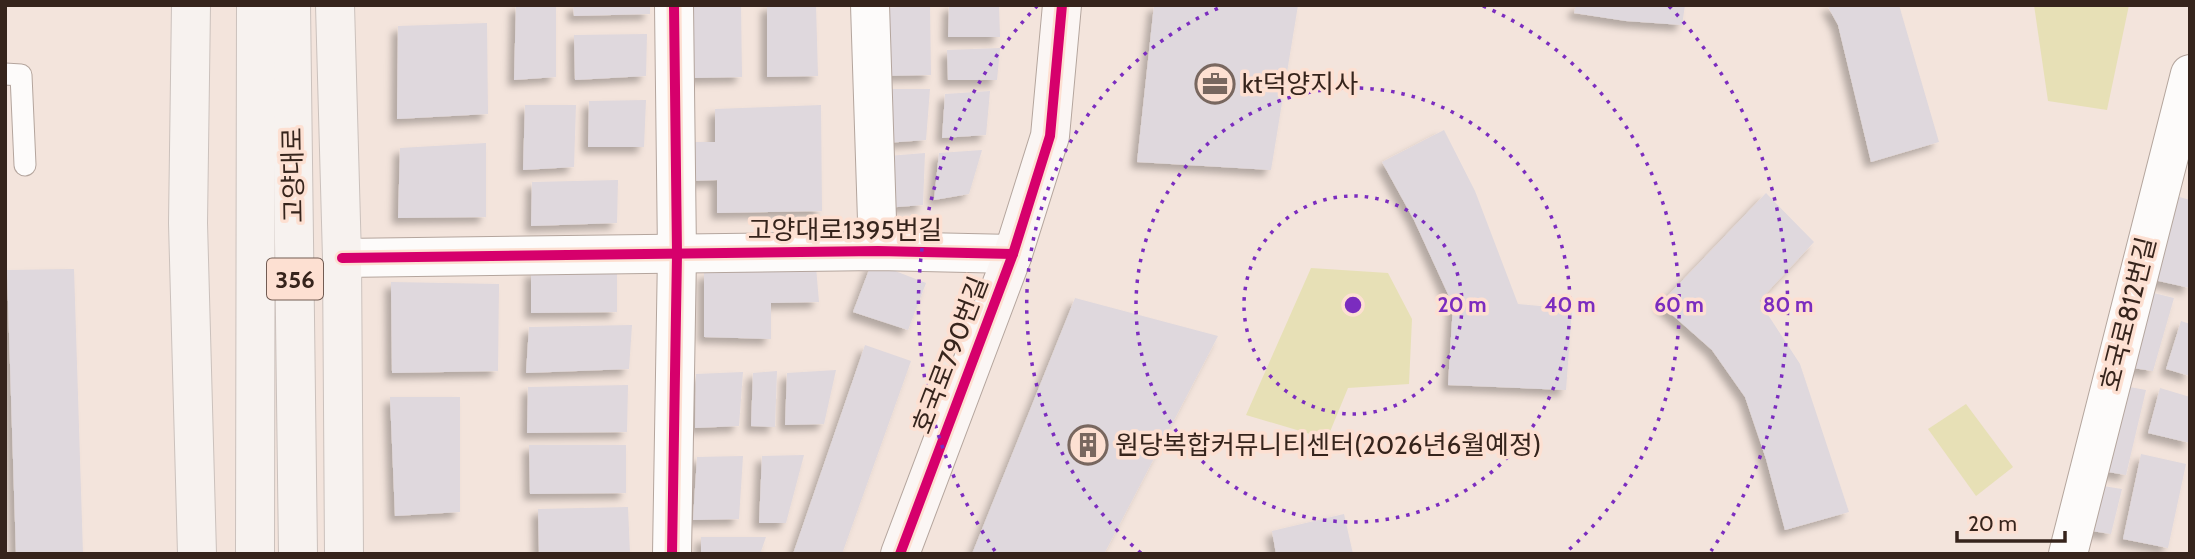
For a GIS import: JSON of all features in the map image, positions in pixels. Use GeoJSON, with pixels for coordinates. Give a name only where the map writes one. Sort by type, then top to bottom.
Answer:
{"type":"FeatureCollection","features":[{"type":"Feature","properties":{"kind":"main road"},"geometry":{"type":"LineString","coordinates":[[191,5],[188,223],[197,554]]}},
{"type":"Feature","properties":{"kind":"main road","name":"고양대로"},"geometry":{"type":"LineString","coordinates":[[255,554],[256,5]]}},
{"type":"Feature","properties":{"kind":"main road","name":"고양대로"},"geometry":{"type":"LineString","coordinates":[[291,5],[298,554]]}},
{"type":"Feature","properties":{"kind":"main road"},"geometry":{"type":"LineString","coordinates":[[335,5],[342,258],[344,554]]}},
{"type":"Feature","properties":{"kind":"street"},"geometry":{"type":"LineString","coordinates":[[672,554],[677,254],[674,5]]}},
{"type":"Feature","properties":{"kind":"street","name":"고양대로1395번길"},"geometry":{"type":"LineString","coordinates":[[870,5],[877,251]]}},
{"type":"Feature","properties":{"kind":"street","name":"호국로790번길"},"geometry":{"type":"LineString","coordinates":[[900,554],[1013,254],[1050,135],[1062,5]]}},
{"type":"Feature","properties":{"kind":"street","name":"호국로812번길"},"geometry":{"type":"LineString","coordinates":[[2068,554],[2190,74]]}},
{"type":"Feature","properties":{"kind":"street","name":"고양대로1395번길"},"geometry":{"type":"LineString","coordinates":[[342,258],[877,251],[1013,254]]}},
{"type":"Feature","properties":{"kind":"lane"},"geometry":{"type":"LineString","coordinates":[[5,74],[21,75],[25,164]]}},
{"type":"Feature","properties":{"kind":"shaded area"},"geometry":{"type":"Polygon","coordinates":[[[2034,5],[2129,5],[2107,110],[2048,101],[2034,5]]]}},
{"type":"Feature","properties":{"kind":"shaded area"},"geometry":{"type":"Polygon","coordinates":[[[1311,268],[1388,273],[1412,319],[1409,384],[1348,388],[1327,439],[1246,415],[1311,268]]]}},
{"type":"Feature","properties":{"kind":"shaded area"},"geometry":{"type":"Polygon","coordinates":[[[1966,404],[2013,467],[1976,496],[1928,429],[1966,404]]]}},
{"type":"Feature","properties":{"kind":"building"},"geometry":{"type":"Polygon","coordinates":[[[516,5],[556,5],[556,77],[514,80],[516,5]]]}},
{"type":"Feature","properties":{"kind":"building"},"geometry":{"type":"Polygon","coordinates":[[[573,5],[650,5],[650,14],[574,16],[573,5]]]}},
{"type":"Feature","properties":{"kind":"building"},"geometry":{"type":"Polygon","coordinates":[[[694,5],[741,5],[742,77],[694,78],[694,5]]]}},
{"type":"Feature","properties":{"kind":"building"},"geometry":{"type":"Polygon","coordinates":[[[767,5],[816,5],[818,76],[767,77],[767,5]]]}},
{"type":"Feature","properties":{"kind":"building"},"geometry":{"type":"Polygon","coordinates":[[[930,5],[931,75],[883,76],[884,8],[930,5]]]}},
{"type":"Feature","properties":{"kind":"building"},"geometry":{"type":"Polygon","coordinates":[[[949,5],[999,5],[1000,37],[948,37],[949,5]]]}},
{"type":"Feature","properties":{"kind":"building","name":"kt덕양지사"},"geometry":{"type":"Polygon","coordinates":[[[1154,5],[1298,5],[1271,170],[1137,162],[1154,5]]]}},
{"type":"Feature","properties":{"kind":"building"},"geometry":{"type":"Polygon","coordinates":[[[1576,5],[1685,5],[1682,25],[1626,21],[1574,13],[1576,5]]]}},
{"type":"Feature","properties":{"kind":"building"},"geometry":{"type":"Polygon","coordinates":[[[1827,5],[1899,5],[1939,142],[1871,162],[1838,25],[1827,5]]]}},
{"type":"Feature","properties":{"kind":"building"},"geometry":{"type":"Polygon","coordinates":[[[487,23],[488,114],[397,119],[398,26],[487,23]]]}},
{"type":"Feature","properties":{"kind":"building"},"geometry":{"type":"Polygon","coordinates":[[[647,34],[646,76],[575,80],[574,35],[647,34]]]}},
{"type":"Feature","properties":{"kind":"building"},"geometry":{"type":"Polygon","coordinates":[[[1000,48],[997,80],[948,80],[947,50],[1000,48]]]}},
{"type":"Feature","properties":{"kind":"building"},"geometry":{"type":"Polygon","coordinates":[[[886,89],[930,89],[926,140],[886,143],[886,89]]]}},
{"type":"Feature","properties":{"kind":"building"},"geometry":{"type":"Polygon","coordinates":[[[990,91],[986,135],[942,138],[945,94],[990,91]]]}},
{"type":"Feature","properties":{"kind":"building"},"geometry":{"type":"Polygon","coordinates":[[[646,100],[644,147],[588,147],[589,101],[646,100]]]}},
{"type":"Feature","properties":{"kind":"building"},"geometry":{"type":"Polygon","coordinates":[[[525,105],[576,105],[574,167],[523,170],[525,105]]]}},
{"type":"Feature","properties":{"kind":"building"},"geometry":{"type":"Polygon","coordinates":[[[821,105],[822,211],[717,213],[717,180],[690,181],[690,142],[715,142],[715,109],[821,105]]]}},
{"type":"Feature","properties":{"kind":"building"},"geometry":{"type":"Polygon","coordinates":[[[1444,130],[1475,191],[1518,304],[1572,309],[1566,390],[1448,385],[1453,305],[1414,220],[1382,162],[1444,130]]]}},
{"type":"Feature","properties":{"kind":"building"},"geometry":{"type":"Polygon","coordinates":[[[486,143],[486,217],[398,218],[400,148],[486,143]]]}},
{"type":"Feature","properties":{"kind":"building"},"geometry":{"type":"Polygon","coordinates":[[[982,150],[969,194],[934,200],[939,153],[982,150]]]}},
{"type":"Feature","properties":{"kind":"building"},"geometry":{"type":"Polygon","coordinates":[[[925,153],[923,205],[885,208],[888,156],[925,153]]]}},
{"type":"Feature","properties":{"kind":"building"},"geometry":{"type":"Polygon","coordinates":[[[618,180],[617,223],[531,226],[532,182],[618,180]]]}},
{"type":"Feature","properties":{"kind":"building"},"geometry":{"type":"Polygon","coordinates":[[[1766,193],[1814,242],[1759,301],[1800,364],[1849,512],[1785,530],[1766,459],[1745,397],[1712,350],[1660,304],[1766,193]]]}},
{"type":"Feature","properties":{"kind":"building"},"geometry":{"type":"Polygon","coordinates":[[[2176,196],[2190,200],[2190,288],[2154,280],[2176,196]]]}},
{"type":"Feature","properties":{"kind":"building"},"geometry":{"type":"Polygon","coordinates":[[[872,262],[926,283],[908,330],[853,312],[872,262]]]}},
{"type":"Feature","properties":{"kind":"building"},"geometry":{"type":"Polygon","coordinates":[[[816,267],[819,302],[771,303],[771,339],[704,337],[704,273],[816,267]]]}},
{"type":"Feature","properties":{"kind":"building"},"geometry":{"type":"Polygon","coordinates":[[[74,269],[83,554],[16,554],[7,270],[74,269]]]}},
{"type":"Feature","properties":{"kind":"building"},"geometry":{"type":"Polygon","coordinates":[[[531,271],[617,271],[617,312],[531,313],[531,271]]]}},
{"type":"Feature","properties":{"kind":"building"},"geometry":{"type":"Polygon","coordinates":[[[391,282],[499,284],[498,371],[392,373],[391,282]]]}},
{"type":"Feature","properties":{"kind":"building"},"geometry":{"type":"Polygon","coordinates":[[[2146,291],[2174,298],[2153,371],[2126,367],[2146,291]]]}},
{"type":"Feature","properties":{"kind":"building","name":"원당복합커뮤니티센터(2026년6월예정)"},"geometry":{"type":"Polygon","coordinates":[[[1075,298],[1218,336],[1104,554],[972,554],[1075,298]]]}},
{"type":"Feature","properties":{"kind":"building"},"geometry":{"type":"Polygon","coordinates":[[[2181,321],[2190,324],[2190,376],[2166,369],[2181,321]]]}},
{"type":"Feature","properties":{"kind":"building"},"geometry":{"type":"Polygon","coordinates":[[[632,325],[629,369],[526,373],[529,327],[632,325]]]}},
{"type":"Feature","properties":{"kind":"building"},"geometry":{"type":"Polygon","coordinates":[[[865,345],[911,361],[842,554],[793,554],[865,345]]]}},
{"type":"Feature","properties":{"kind":"building"},"geometry":{"type":"Polygon","coordinates":[[[836,370],[824,424],[785,425],[787,373],[836,370]]]}},
{"type":"Feature","properties":{"kind":"building"},"geometry":{"type":"Polygon","coordinates":[[[777,371],[775,427],[751,426],[753,373],[777,371]]]}},
{"type":"Feature","properties":{"kind":"building"},"geometry":{"type":"Polygon","coordinates":[[[743,372],[739,426],[695,428],[696,374],[743,372]]]}},
{"type":"Feature","properties":{"kind":"building"},"geometry":{"type":"Polygon","coordinates":[[[628,385],[627,432],[527,433],[528,387],[628,385]]]}},
{"type":"Feature","properties":{"kind":"building"},"geometry":{"type":"Polygon","coordinates":[[[2124,386],[2146,390],[2126,475],[2102,471],[2124,386]]]}},
{"type":"Feature","properties":{"kind":"building"},"geometry":{"type":"Polygon","coordinates":[[[2160,388],[2190,397],[2190,443],[2148,433],[2160,388]]]}},
{"type":"Feature","properties":{"kind":"building"},"geometry":{"type":"Polygon","coordinates":[[[390,397],[460,397],[460,512],[395,516],[390,397]]]}},
{"type":"Feature","properties":{"kind":"building"},"geometry":{"type":"Polygon","coordinates":[[[529,445],[626,445],[626,493],[530,494],[529,445]]]}},
{"type":"Feature","properties":{"kind":"building"},"geometry":{"type":"Polygon","coordinates":[[[2141,454],[2186,464],[2168,548],[2123,539],[2141,454]]]}},
{"type":"Feature","properties":{"kind":"building"},"geometry":{"type":"Polygon","coordinates":[[[804,455],[786,523],[759,523],[762,456],[804,455]]]}},
{"type":"Feature","properties":{"kind":"building"},"geometry":{"type":"Polygon","coordinates":[[[743,456],[739,519],[693,520],[697,457],[743,456]]]}},
{"type":"Feature","properties":{"kind":"building"},"geometry":{"type":"Polygon","coordinates":[[[2097,485],[2122,489],[2111,534],[2085,530],[2097,485]]]}},
{"type":"Feature","properties":{"kind":"building"},"geometry":{"type":"Polygon","coordinates":[[[628,507],[630,554],[539,554],[538,509],[628,507]]]}},
{"type":"Feature","properties":{"kind":"building"},"geometry":{"type":"Polygon","coordinates":[[[1344,514],[1353,554],[1276,554],[1272,531],[1344,514]]]}},
{"type":"Feature","properties":{"kind":"building"},"geometry":{"type":"Polygon","coordinates":[[[701,537],[766,537],[760,554],[701,554],[701,537]]]}},
{"type":"Feature","properties":{"kind":"cycle path"},"geometry":{"type":"LineString","coordinates":[[672,554],[677,254],[674,5]]}},
{"type":"Feature","properties":{"kind":"cycle path"},"geometry":{"type":"LineString","coordinates":[[900,554],[1013,254],[1050,136],[1062,5]]}},
{"type":"Feature","properties":{"kind":"cycle path"},"geometry":{"type":"LineString","coordinates":[[342,258],[878,251],[1013,254]]}},
{"type":"Feature","properties":{"kind":"place","name":"kt덕양지사"},"geometry":{"type":"Point","coordinates":[1215,84]}},
{"type":"Feature","properties":{"kind":"place","name":"원당복합커뮤니티센터(2026년6월예정)"},"geometry":{"type":"Point","coordinates":[1088,445]}}]}
